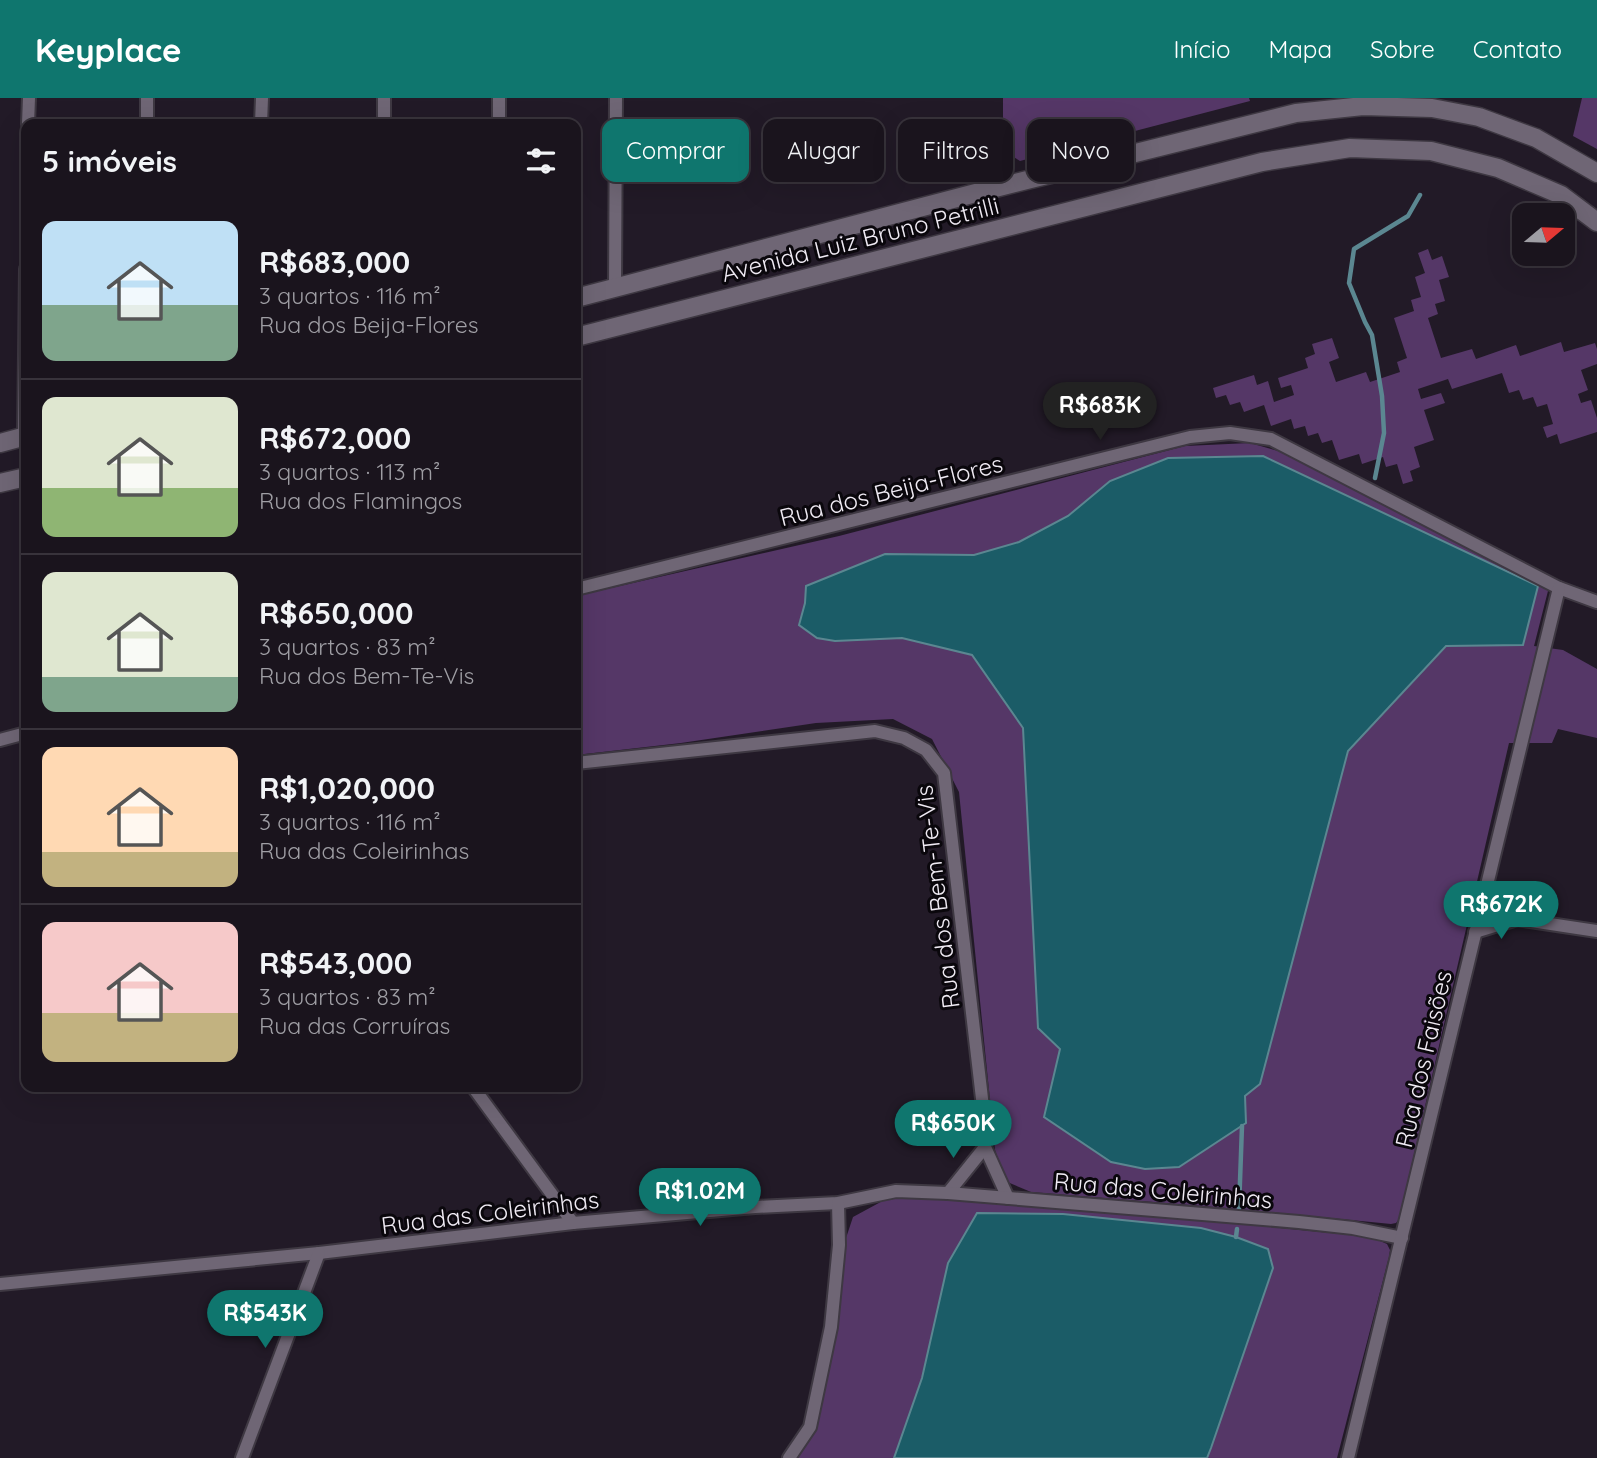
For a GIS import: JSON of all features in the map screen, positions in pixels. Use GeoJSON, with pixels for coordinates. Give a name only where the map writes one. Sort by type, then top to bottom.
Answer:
{"type":"FeatureCollection","features":[{"type":"Feature","properties":{"kind":"main road","name":"Avenida Luiz Bruno Petrilli"},"geometry":{"type":"LineString","coordinates":[[581,297],[991,189],[1296,113],[1363,106],[1432,108],[1479,117],[1536,138],[1597,173]]}},
{"type":"Feature","properties":{"kind":"main road","name":"Avenida Luiz Bruno Petrilli"},"geometry":{"type":"LineString","coordinates":[[581,336],[1262,162],[1350,148],[1431,151],[1498,168],[1561,195],[1597,222]]}},
{"type":"Feature","properties":{"kind":"main road"},"geometry":{"type":"LineString","coordinates":[[0,443],[21,438]]}},
{"type":"Feature","properties":{"kind":"main road"},"geometry":{"type":"LineString","coordinates":[[0,484],[21,478]]}},
{"type":"Feature","properties":{"kind":"street"},"geometry":{"type":"LineString","coordinates":[[28,119],[29,98]]}},
{"type":"Feature","properties":{"kind":"street"},"geometry":{"type":"LineString","coordinates":[[147,98],[147,119]]}},
{"type":"Feature","properties":{"kind":"street"},"geometry":{"type":"LineString","coordinates":[[261,98],[261,119]]}},
{"type":"Feature","properties":{"kind":"street"},"geometry":{"type":"LineString","coordinates":[[384,98],[384,119]]}},
{"type":"Feature","properties":{"kind":"street"},"geometry":{"type":"LineString","coordinates":[[499,98],[499,119]]}},
{"type":"Feature","properties":{"kind":"street"},"geometry":{"type":"LineString","coordinates":[[615,288],[616,98]]}},
{"type":"Feature","properties":{"kind":"street","name":"Rua dos Beija-Flores"},"geometry":{"type":"LineString","coordinates":[[581,588],[1190,437],[1230,433],[1271,439],[1559,588],[1597,601]]}},
{"type":"Feature","properties":{"kind":"street","name":"Rua dos Faisões"},"geometry":{"type":"LineString","coordinates":[[1348,1458],[1559,588]]}},
{"type":"Feature","properties":{"kind":"street","name":"Rua dos Bem-Te-Vis"},"geometry":{"type":"LineString","coordinates":[[581,762],[874,731],[904,738],[926,750],[944,772],[983,1107],[985,1147],[1008,1198]]}},
{"type":"Feature","properties":{"kind":"street"},"geometry":{"type":"LineString","coordinates":[[0,740],[21,734]]}},
{"type":"Feature","properties":{"kind":"street"},"geometry":{"type":"LineString","coordinates":[[1485,893],[1517,919]]}},
{"type":"Feature","properties":{"kind":"street"},"geometry":{"type":"LineString","coordinates":[[1475,932],[1517,919],[1597,931]]}},
{"type":"Feature","properties":{"kind":"street"},"geometry":{"type":"LineString","coordinates":[[477,1092],[573,1223]]}},
{"type":"Feature","properties":{"kind":"street"},"geometry":{"type":"LineString","coordinates":[[948,1193],[985,1147]]}},
{"type":"Feature","properties":{"kind":"street","name":"Rua das Coleirinhas"},"geometry":{"type":"LineString","coordinates":[[0,1284],[319,1253],[573,1223],[755,1207],[838,1203],[896,1191],[1299,1222],[1353,1228],[1402,1238]]}},
{"type":"Feature","properties":{"kind":"street"},"geometry":{"type":"LineString","coordinates":[[789,1458],[810,1427],[831,1327],[839,1245],[838,1203]]}},
{"type":"Feature","properties":{"kind":"street"},"geometry":{"type":"LineString","coordinates":[[242,1458],[319,1253]]}},
{"type":"Feature","properties":{"kind":"shaded area"},"geometry":{"type":"Polygon","coordinates":[[[1003,98],[1249,98],[1250,101],[1134,131],[1134,119],[1027,119],[1027,159],[1020,161],[1013,156],[1013,119],[1003,119],[1003,98]]]}},
{"type":"Feature","properties":{"kind":"shaded area"},"geometry":{"type":"Polygon","coordinates":[[[1582,98],[1597,98],[1597,149],[1573,136],[1582,98]]]}},
{"type":"Feature","properties":{"kind":"shaded area"},"geometry":{"type":"Polygon","coordinates":[[[1428,249],[1432,260],[1442,256],[1449,277],[1439,280],[1445,301],[1435,304],[1438,314],[1428,318],[1441,358],[1472,349],[1476,359],[1516,345],[1520,356],[1561,342],[1564,352],[1595,343],[1597,364],[1581,370],[1588,390],[1578,394],[1581,403],[1591,400],[1597,418],[1597,432],[1560,444],[1557,434],[1547,438],[1543,427],[1553,424],[1547,404],[1537,407],[1533,397],[1523,400],[1519,390],[1509,393],[1502,373],[1452,389],[1448,379],[1418,389],[1421,399],[1441,393],[1445,403],[1424,410],[1434,440],[1414,447],[1420,467],[1410,471],[1413,481],[1403,484],[1397,464],[1386,467],[1383,457],[1362,464],[1359,454],[1339,460],[1332,440],[1322,443],[1318,433],[1308,436],[1305,426],[1294,429],[1291,419],[1271,426],[1264,405],[1244,412],[1240,402],[1230,405],[1226,395],[1216,398],[1213,388],[1254,375],[1257,385],[1268,381],[1274,402],[1294,395],[1291,385],[1281,388],[1278,378],[1308,368],[1305,358],[1315,354],[1312,344],[1332,338],[1339,358],[1329,362],[1336,382],[1366,372],[1370,382],[1400,372],[1397,362],[1407,358],[1394,318],[1414,311],[1411,300],[1421,297],[1415,277],[1425,273],[1418,253],[1428,249]]]}},
{"type":"Feature","properties":{"kind":"shaded area"},"geometry":{"type":"Polygon","coordinates":[[[1250,443],[1282,452],[1549,587],[1534,646],[1563,650],[1597,669],[1597,738],[1558,729],[1552,743],[1509,743],[1396,1223],[1031,1192],[1005,1181],[995,1150],[959,792],[932,739],[893,719],[816,723],[581,754],[581,595],[839,536],[1185,446],[1250,443]],[[1110,481],[1068,516],[1019,542],[974,555],[885,554],[805,603],[799,625],[817,638],[836,641],[902,638],[972,655],[1023,728],[1060,1049],[1044,1117],[1110,1162],[1245,1096],[1260,1084],[1348,751],[1447,646],[1523,645],[1110,481]]]}},
{"type":"Feature","properties":{"kind":"shaded area"},"geometry":{"type":"Polygon","coordinates":[[[941,1197],[1238,1222],[1371,1237],[1387,1244],[1389,1257],[1337,1458],[1207,1458],[1273,1269],[1201,1228],[1063,1214],[977,1213],[948,1263],[922,1378],[894,1458],[798,1458],[809,1440],[821,1401],[844,1244],[853,1217],[888,1198],[941,1197]]]}},
{"type":"Feature","properties":{"kind":"water"},"geometry":{"type":"Polygon","coordinates":[[[1263,456],[1538,586],[1523,645],[1446,646],[1348,751],[1260,1084],[1245,1096],[1246,1123],[1179,1167],[1145,1169],[1111,1162],[1044,1117],[1060,1049],[1038,1028],[1023,728],[972,655],[902,638],[835,641],[817,638],[799,625],[806,586],[885,554],[974,555],[1019,542],[1068,516],[1110,481],[1168,458],[1263,456]]]}},
{"type":"Feature","properties":{"kind":"water"},"geometry":{"type":"Polygon","coordinates":[[[977,1213],[1063,1214],[1201,1228],[1268,1249],[1273,1268],[1207,1458],[894,1458],[922,1378],[948,1263],[977,1213]]]}},
{"type":"Feature","properties":{"kind":"waterway"},"geometry":{"type":"LineString","coordinates":[[1375,478],[1384,433],[1382,396],[1372,335],[1349,283],[1354,249],[1408,216],[1420,195]]}},
{"type":"Feature","properties":{"kind":"waterway"},"geometry":{"type":"LineString","coordinates":[[1239,1209],[1242,1126]]}},
{"type":"Feature","properties":{"kind":"waterway"},"geometry":{"type":"LineString","coordinates":[[1236,1237],[1237,1229]]}}]}
